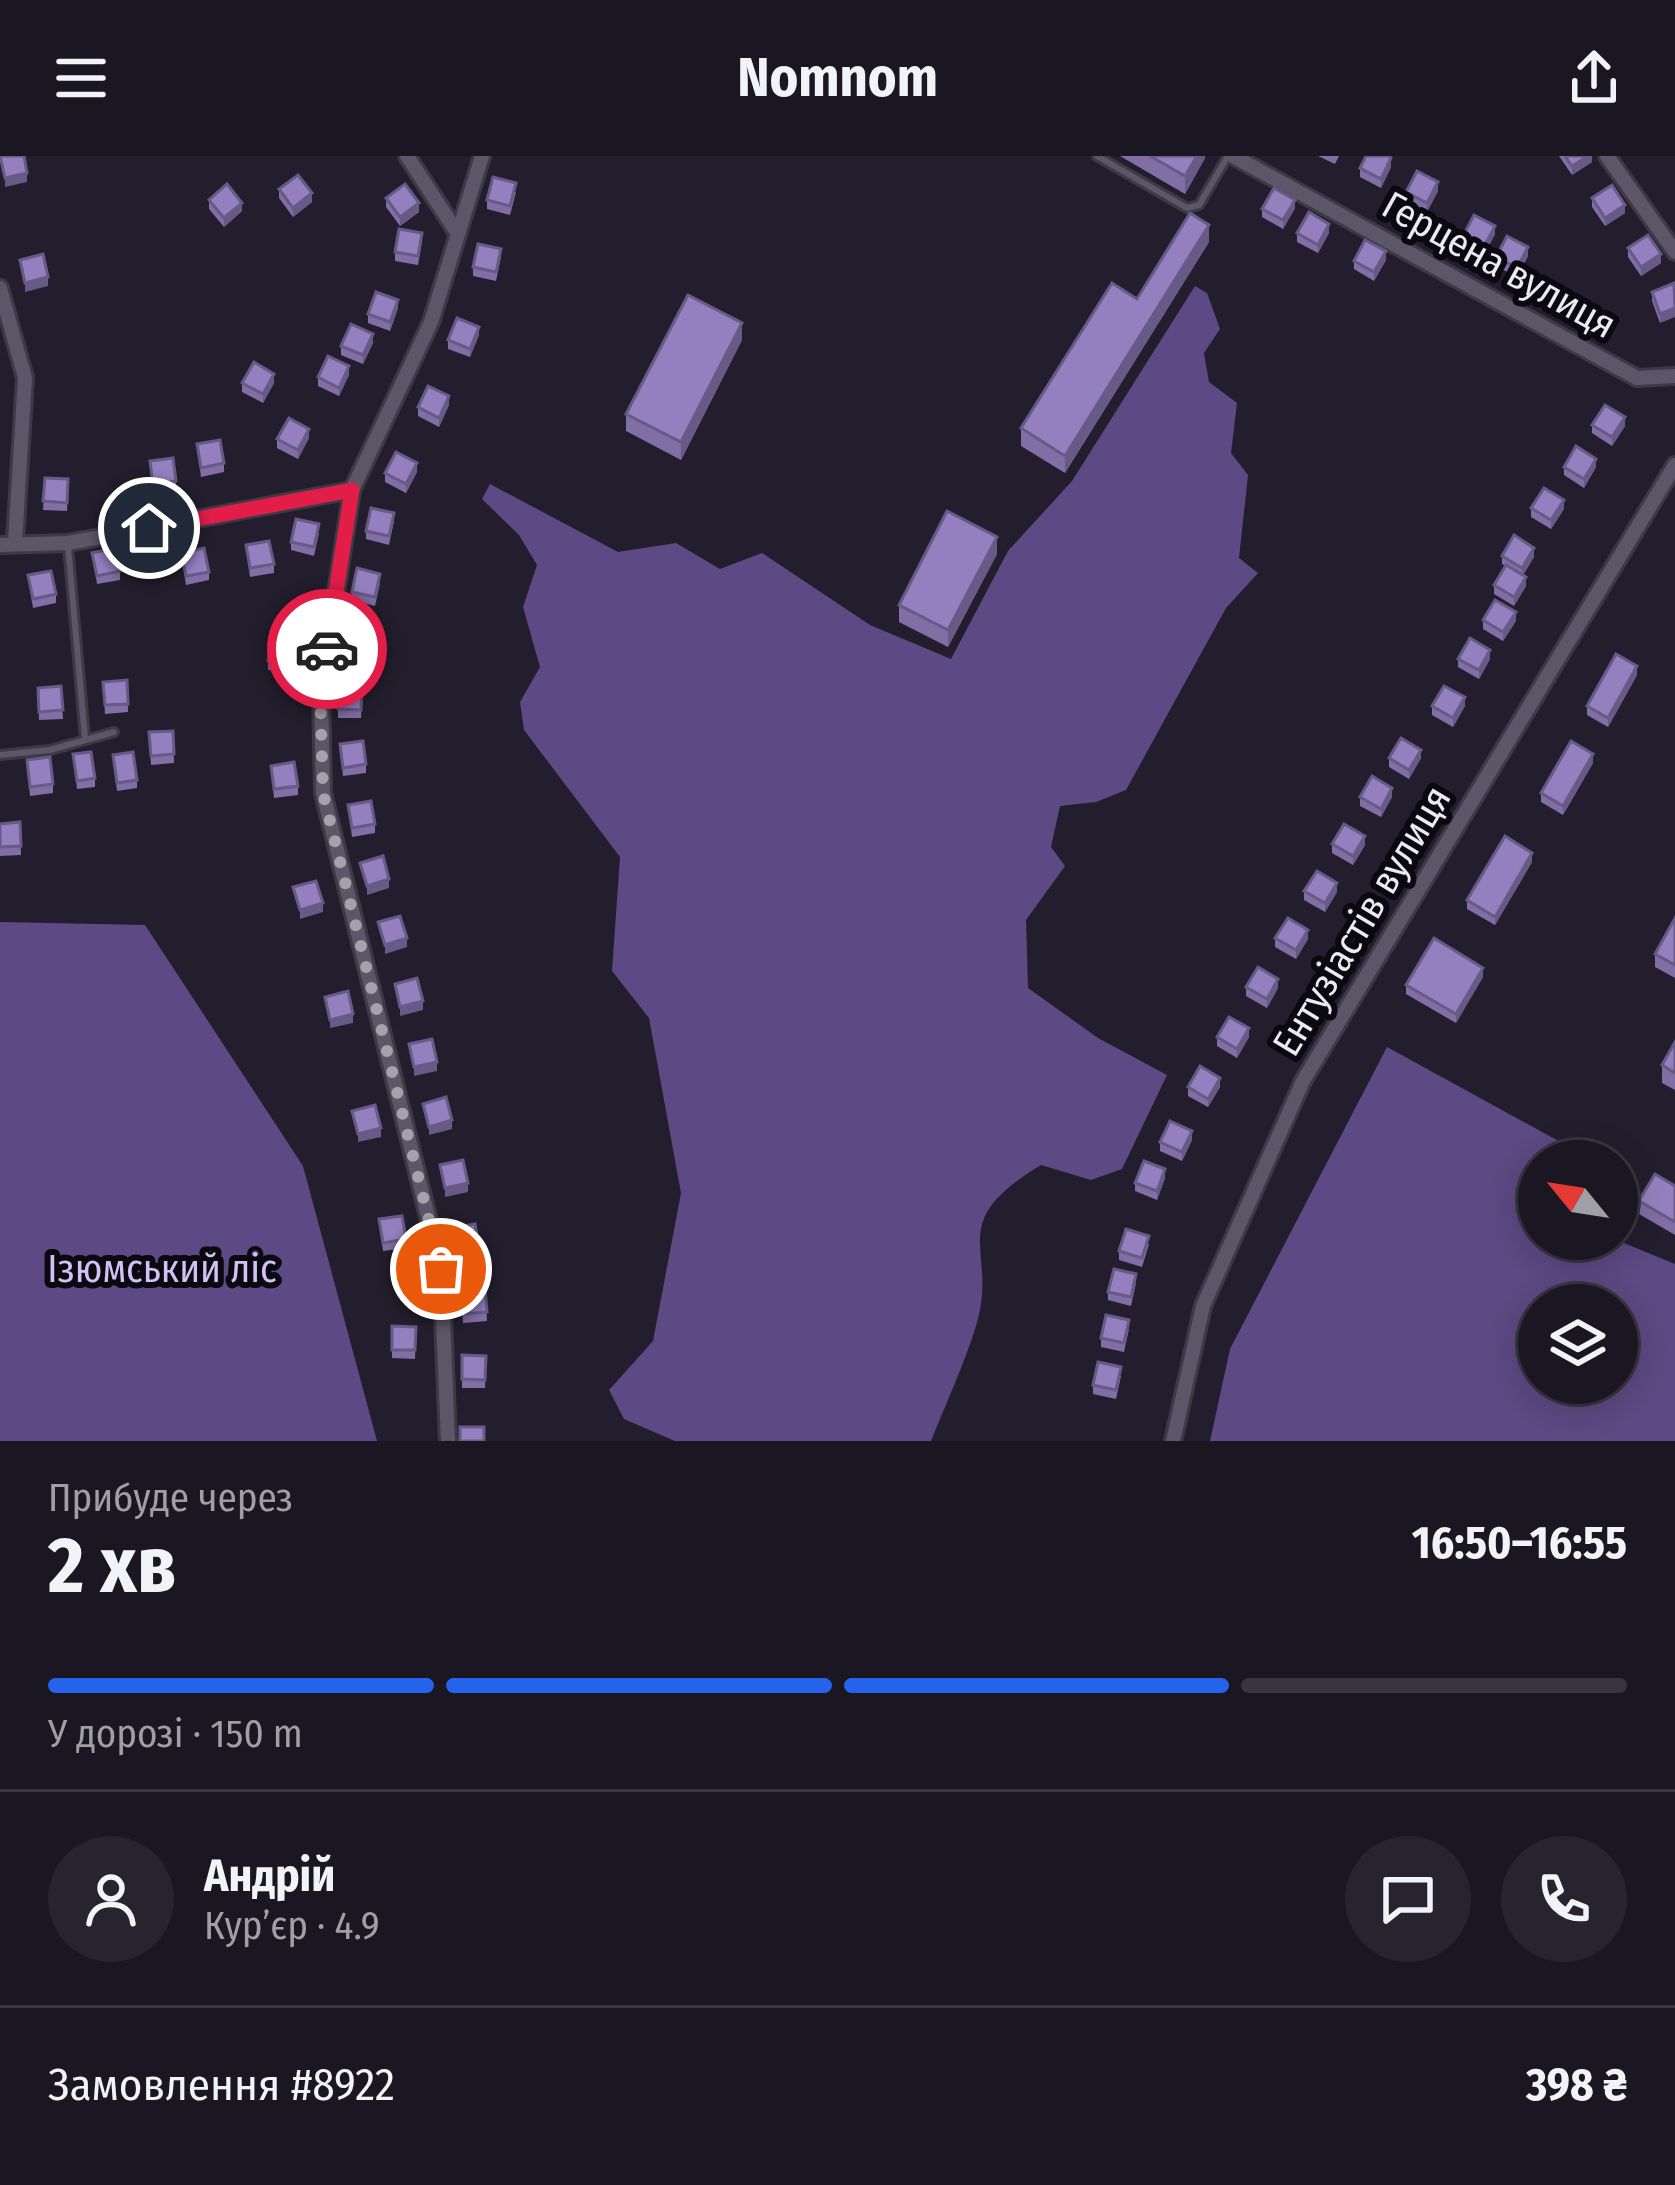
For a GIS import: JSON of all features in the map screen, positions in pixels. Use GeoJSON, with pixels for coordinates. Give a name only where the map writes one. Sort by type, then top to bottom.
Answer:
{"type":"FeatureCollection","features":[{"type":"Feature","properties":{"kind":"street"},"geometry":{"type":"LineString","coordinates":[[407,156],[456,231]]}},
{"type":"Feature","properties":{"kind":"street"},"geometry":{"type":"LineString","coordinates":[[448,1441],[441,1269],[323,793],[320,688],[352,490],[431,322],[482,156]]}},
{"type":"Feature","properties":{"kind":"street","name":"Герцена вулиця"},"geometry":{"type":"LineString","coordinates":[[1231,156],[1637,378],[1675,376]]}},
{"type":"Feature","properties":{"kind":"street"},"geometry":{"type":"LineString","coordinates":[[1606,156],[1675,252]]}},
{"type":"Feature","properties":{"kind":"street"},"geometry":{"type":"LineString","coordinates":[[0,288],[25,378],[8,543],[68,543],[352,490]]}},
{"type":"Feature","properties":{"kind":"street","name":"Ентузіастів вулиця"},"geometry":{"type":"LineString","coordinates":[[1173,1441],[1203,1306],[1303,1081],[1675,465]]}},
{"type":"Feature","properties":{"kind":"lane"},"geometry":{"type":"LineString","coordinates":[[1097,156],[1186,208],[1199,205],[1231,156]]}},
{"type":"Feature","properties":{"kind":"lane"},"geometry":{"type":"LineString","coordinates":[[68,543],[85,738]]}},
{"type":"Feature","properties":{"kind":"lane"},"geometry":{"type":"LineString","coordinates":[[0,755],[50,750],[114,732]]}},
{"type":"Feature","properties":{"kind":"green space"},"geometry":{"type":"Polygon","coordinates":[[[1195,286],[1207,293],[1220,329],[1204,353],[1209,382],[1237,403],[1231,453],[1248,475],[1239,558],[1258,573],[1226,608],[1126,790],[1096,802],[1060,806],[1051,847],[1065,866],[1026,920],[1028,988],[1098,1038],[1167,1075],[1122,1169],[1091,1180],[1041,1165],[992,1204],[980,1239],[982,1299],[976,1326],[931,1441],[675,1441],[624,1419],[609,1390],[653,1341],[681,1193],[649,1018],[612,971],[620,857],[524,730],[520,702],[540,667],[523,607],[537,565],[519,535],[482,499],[490,484],[618,552],[676,543],[720,569],[762,553],[870,625],[951,659],[1008,551],[1072,481],[1195,286]]]}},
{"type":"Feature","properties":{"kind":"green space","name":"Ізюмський ліс"},"geometry":{"type":"Polygon","coordinates":[[[0,922],[145,925],[303,1166],[377,1441],[0,1441],[0,922]]]}},
{"type":"Feature","properties":{"kind":"green space"},"geometry":{"type":"Polygon","coordinates":[[[1387,1047],[1557,1140],[1518,1140],[1518,1260],[1638,1260],[1638,1249],[1675,1264],[1675,1441],[1210,1441],[1230,1349],[1387,1047]]]}},
{"type":"Feature","properties":{"kind":"building"},"geometry":{"type":"Polygon","coordinates":[[[0,156],[24,156],[27,173],[5,178],[0,156]]]}},
{"type":"Feature","properties":{"kind":"building"},"geometry":{"type":"Polygon","coordinates":[[[1150,156],[1197,156],[1185,176],[1150,156]]]}},
{"type":"Feature","properties":{"kind":"building"},"geometry":{"type":"Polygon","coordinates":[[[1366,156],[1391,158],[1381,179],[1360,168],[1366,156]]]}},
{"type":"Feature","properties":{"kind":"building"},"geometry":{"type":"Polygon","coordinates":[[[1565,156],[1588,156],[1572,166],[1565,156]]]}},
{"type":"Feature","properties":{"kind":"building"},"geometry":{"type":"Polygon","coordinates":[[[1417,171],[1438,182],[1427,203],[1406,192],[1417,171]]]}},
{"type":"Feature","properties":{"kind":"building"},"geometry":{"type":"Polygon","coordinates":[[[298,175],[312,193],[293,208],[279,189],[298,175]]]}},
{"type":"Feature","properties":{"kind":"building"},"geometry":{"type":"Polygon","coordinates":[[[493,177],[516,183],[510,206],[487,200],[493,177]]]}},
{"type":"Feature","properties":{"kind":"building"},"geometry":{"type":"Polygon","coordinates":[[[227,184],[242,203],[224,218],[209,200],[227,184]]]}},
{"type":"Feature","properties":{"kind":"building"},"geometry":{"type":"Polygon","coordinates":[[[405,184],[419,203],[400,217],[386,198],[405,184]]]}},
{"type":"Feature","properties":{"kind":"building"},"geometry":{"type":"Polygon","coordinates":[[[1612,185],[1625,205],[1605,218],[1592,198],[1612,185]]]}},
{"type":"Feature","properties":{"kind":"building"},"geometry":{"type":"Polygon","coordinates":[[[1274,188],[1295,200],[1283,220],[1262,209],[1274,188]]]}},
{"type":"Feature","properties":{"kind":"building"},"geometry":{"type":"Polygon","coordinates":[[[1309,212],[1329,224],[1318,245],[1297,233],[1309,212]]]}},
{"type":"Feature","properties":{"kind":"building"},"geometry":{"type":"Polygon","coordinates":[[[1190,213],[1209,225],[1065,456],[1021,428],[1112,283],[1137,299],[1190,213]]]}},
{"type":"Feature","properties":{"kind":"building"},"geometry":{"type":"Polygon","coordinates":[[[1474,215],[1495,226],[1484,247],[1463,236],[1474,215]]]}},
{"type":"Feature","properties":{"kind":"building"},"geometry":{"type":"Polygon","coordinates":[[[399,229],[422,233],[418,256],[395,252],[399,229]]]}},
{"type":"Feature","properties":{"kind":"building"},"geometry":{"type":"Polygon","coordinates":[[[1648,235],[1661,254],[1641,267],[1628,248],[1648,235]]]}},
{"type":"Feature","properties":{"kind":"building"},"geometry":{"type":"Polygon","coordinates":[[[1507,236],[1528,247],[1517,268],[1496,257],[1507,236]]]}},
{"type":"Feature","properties":{"kind":"building"},"geometry":{"type":"Polygon","coordinates":[[[1365,240],[1386,251],[1374,272],[1354,261],[1365,240]]]}},
{"type":"Feature","properties":{"kind":"building"},"geometry":{"type":"Polygon","coordinates":[[[478,244],[501,249],[496,272],[473,267],[478,244]]]}},
{"type":"Feature","properties":{"kind":"building"},"geometry":{"type":"Polygon","coordinates":[[[43,254],[48,277],[25,283],[20,260],[43,254]]]}},
{"type":"Feature","properties":{"kind":"building"},"geometry":{"type":"Polygon","coordinates":[[[1674,283],[1675,308],[1660,314],[1652,292],[1674,283]]]}},
{"type":"Feature","properties":{"kind":"building"},"geometry":{"type":"Polygon","coordinates":[[[376,292],[398,300],[390,322],[368,314],[376,292]]]}},
{"type":"Feature","properties":{"kind":"building"},"geometry":{"type":"Polygon","coordinates":[[[688,295],[742,323],[681,442],[626,414],[688,295]]]}},
{"type":"Feature","properties":{"kind":"building"},"geometry":{"type":"Polygon","coordinates":[[[457,318],[479,327],[470,349],[448,340],[457,318]]]}},
{"type":"Feature","properties":{"kind":"building"},"geometry":{"type":"Polygon","coordinates":[[[351,324],[373,334],[363,355],[341,346],[351,324]]]}},
{"type":"Feature","properties":{"kind":"building"},"geometry":{"type":"Polygon","coordinates":[[[328,356],[349,366],[339,388],[318,377],[328,356]]]}},
{"type":"Feature","properties":{"kind":"building"},"geometry":{"type":"Polygon","coordinates":[[[254,362],[274,374],[263,394],[242,383],[254,362]]]}},
{"type":"Feature","properties":{"kind":"building"},"geometry":{"type":"Polygon","coordinates":[[[428,386],[449,396],[439,418],[418,407],[428,386]]]}},
{"type":"Feature","properties":{"kind":"building"},"geometry":{"type":"Polygon","coordinates":[[[1605,405],[1625,417],[1612,437],[1592,425],[1605,405]]]}},
{"type":"Feature","properties":{"kind":"building"},"geometry":{"type":"Polygon","coordinates":[[[289,418],[309,429],[298,450],[277,439],[289,418]]]}},
{"type":"Feature","properties":{"kind":"building"},"geometry":{"type":"Polygon","coordinates":[[[220,440],[224,463],[201,468],[197,444],[220,440]]]}},
{"type":"Feature","properties":{"kind":"building"},"geometry":{"type":"Polygon","coordinates":[[[1576,446],[1596,459],[1584,479],[1564,467],[1576,446]]]}},
{"type":"Feature","properties":{"kind":"building"},"geometry":{"type":"Polygon","coordinates":[[[396,452],[417,463],[406,484],[385,473],[396,452]]]}},
{"type":"Feature","properties":{"kind":"building"},"geometry":{"type":"Polygon","coordinates":[[[173,458],[176,481],[153,485],[150,461],[173,458]]]}},
{"type":"Feature","properties":{"kind":"building"},"geometry":{"type":"Polygon","coordinates":[[[45,478],[68,479],[67,503],[43,501],[45,478]]]}},
{"type":"Feature","properties":{"kind":"building"},"geometry":{"type":"Polygon","coordinates":[[[1544,488],[1564,500],[1551,520],[1531,508],[1544,488]]]}},
{"type":"Feature","properties":{"kind":"building"},"geometry":{"type":"Polygon","coordinates":[[[371,508],[394,513],[389,536],[366,531],[371,508]]]}},
{"type":"Feature","properties":{"kind":"building"},"geometry":{"type":"Polygon","coordinates":[[[947,511],[997,537],[948,630],[899,605],[947,511]]]}},
{"type":"Feature","properties":{"kind":"building"},"geometry":{"type":"Polygon","coordinates":[[[296,519],[319,524],[314,547],[291,542],[296,519]]]}},
{"type":"Feature","properties":{"kind":"building"},"geometry":{"type":"Polygon","coordinates":[[[1514,535],[1534,548],[1522,568],[1502,556],[1514,535]]]}},
{"type":"Feature","properties":{"kind":"building"},"geometry":{"type":"Polygon","coordinates":[[[269,541],[274,564],[250,568],[246,545],[269,541]]]}},
{"type":"Feature","properties":{"kind":"building"},"geometry":{"type":"Polygon","coordinates":[[[115,548],[120,571],[97,576],[92,553],[115,548]]]}},
{"type":"Feature","properties":{"kind":"building"},"geometry":{"type":"Polygon","coordinates":[[[204,548],[209,572],[186,576],[181,553],[204,548]]]}},
{"type":"Feature","properties":{"kind":"building"},"geometry":{"type":"Polygon","coordinates":[[[1506,565],[1526,577],[1514,597],[1494,585],[1506,565]]]}},
{"type":"Feature","properties":{"kind":"building"},"geometry":{"type":"Polygon","coordinates":[[[357,568],[380,574],[375,597],[352,592],[357,568]]]}},
{"type":"Feature","properties":{"kind":"building"},"geometry":{"type":"Polygon","coordinates":[[[51,571],[56,594],[33,599],[28,575],[51,571]]]}},
{"type":"Feature","properties":{"kind":"building"},"geometry":{"type":"Polygon","coordinates":[[[1495,600],[1516,612],[1503,632],[1483,620],[1495,600]]]}},
{"type":"Feature","properties":{"kind":"building"},"geometry":{"type":"Polygon","coordinates":[[[344,629],[368,633],[363,657],[340,652],[344,629]]]}},
{"type":"Feature","properties":{"kind":"building"},"geometry":{"type":"Polygon","coordinates":[[[271,638],[294,640],[291,664],[268,661],[271,638]]]}},
{"type":"Feature","properties":{"kind":"building"},"geometry":{"type":"Polygon","coordinates":[[[1470,638],[1490,650],[1479,670],[1458,659],[1470,638]]]}},
{"type":"Feature","properties":{"kind":"building"},"geometry":{"type":"Polygon","coordinates":[[[1616,654],[1637,666],[1608,718],[1587,706],[1616,654]]]}},
{"type":"Feature","properties":{"kind":"building"},"geometry":{"type":"Polygon","coordinates":[[[127,680],[128,704],[105,705],[103,682],[127,680]]]}},
{"type":"Feature","properties":{"kind":"building"},"geometry":{"type":"Polygon","coordinates":[[[61,686],[63,710],[39,712],[38,688],[61,686]]]}},
{"type":"Feature","properties":{"kind":"building"},"geometry":{"type":"Polygon","coordinates":[[[338,686],[362,686],[361,710],[338,709],[338,686]]]}},
{"type":"Feature","properties":{"kind":"building"},"geometry":{"type":"Polygon","coordinates":[[[1444,686],[1465,697],[1453,718],[1432,706],[1444,686]]]}},
{"type":"Feature","properties":{"kind":"building"},"geometry":{"type":"Polygon","coordinates":[[[173,731],[174,754],[151,756],[149,732],[173,731]]]}},
{"type":"Feature","properties":{"kind":"building"},"geometry":{"type":"Polygon","coordinates":[[[1401,738],[1421,750],[1409,770],[1389,758],[1401,738]]]}},
{"type":"Feature","properties":{"kind":"building"},"geometry":{"type":"Polygon","coordinates":[[[363,741],[366,764],[343,768],[340,744],[363,741]]]}},
{"type":"Feature","properties":{"kind":"building"},"geometry":{"type":"Polygon","coordinates":[[[1571,741],[1593,754],[1563,806],[1541,793],[1571,741]]]}},
{"type":"Feature","properties":{"kind":"building"},"geometry":{"type":"Polygon","coordinates":[[[91,752],[95,778],[77,781],[73,754],[91,752]]]}},
{"type":"Feature","properties":{"kind":"building"},"geometry":{"type":"Polygon","coordinates":[[[133,752],[137,780],[117,783],[113,755],[133,752]]]}},
{"type":"Feature","properties":{"kind":"building"},"geometry":{"type":"Polygon","coordinates":[[[50,757],[53,784],[30,787],[27,760],[50,757]]]}},
{"type":"Feature","properties":{"kind":"building"},"geometry":{"type":"Polygon","coordinates":[[[294,762],[298,786],[274,789],[271,766],[294,762]]]}},
{"type":"Feature","properties":{"kind":"building"},"geometry":{"type":"Polygon","coordinates":[[[1372,776],[1392,788],[1381,809],[1360,797],[1372,776]]]}},
{"type":"Feature","properties":{"kind":"building"},"geometry":{"type":"Polygon","coordinates":[[[371,801],[375,824],[352,828],[348,805],[371,801]]]}},
{"type":"Feature","properties":{"kind":"building"},"geometry":{"type":"Polygon","coordinates":[[[20,822],[21,846],[0,847],[0,824],[20,822]]]}},
{"type":"Feature","properties":{"kind":"building"},"geometry":{"type":"Polygon","coordinates":[[[1344,824],[1365,836],[1353,856],[1332,844],[1344,824]]]}},
{"type":"Feature","properties":{"kind":"building"},"geometry":{"type":"Polygon","coordinates":[[[1505,836],[1532,853],[1495,917],[1467,900],[1505,836]]]}},
{"type":"Feature","properties":{"kind":"building"},"geometry":{"type":"Polygon","coordinates":[[[383,856],[389,879],[367,886],[360,863],[383,856]]]}},
{"type":"Feature","properties":{"kind":"building"},"geometry":{"type":"Polygon","coordinates":[[[1317,871],[1337,883],[1325,903],[1304,891],[1317,871]]]}},
{"type":"Feature","properties":{"kind":"building"},"geometry":{"type":"Polygon","coordinates":[[[316,881],[323,903],[300,910],[293,887],[316,881]]]}},
{"type":"Feature","properties":{"kind":"building"},"geometry":{"type":"Polygon","coordinates":[[[400,916],[407,938],[385,945],[378,922],[400,916]]]}},
{"type":"Feature","properties":{"kind":"building"},"geometry":{"type":"Polygon","coordinates":[[[1288,918],[1308,930],[1296,950],[1275,938],[1288,918]]]}},
{"type":"Feature","properties":{"kind":"building"},"geometry":{"type":"Polygon","coordinates":[[[1675,918],[1675,965],[1655,954],[1675,918]]]}},
{"type":"Feature","properties":{"kind":"building"},"geometry":{"type":"Polygon","coordinates":[[[1434,938],[1483,968],[1456,1014],[1406,985],[1434,938]]]}},
{"type":"Feature","properties":{"kind":"building"},"geometry":{"type":"Polygon","coordinates":[[[1258,967],[1278,979],[1267,999],[1246,987],[1258,967]]]}},
{"type":"Feature","properties":{"kind":"building"},"geometry":{"type":"Polygon","coordinates":[[[417,978],[423,1001],[400,1007],[395,984],[417,978]]]}},
{"type":"Feature","properties":{"kind":"building"},"geometry":{"type":"Polygon","coordinates":[[[348,991],[353,1014],[330,1020],[325,997],[348,991]]]}},
{"type":"Feature","properties":{"kind":"building"},"geometry":{"type":"Polygon","coordinates":[[[1229,1017],[1249,1028],[1237,1049],[1217,1037],[1229,1017]]]}},
{"type":"Feature","properties":{"kind":"building"},"geometry":{"type":"Polygon","coordinates":[[[432,1039],[437,1062],[414,1067],[409,1044],[432,1039]]]}},
{"type":"Feature","properties":{"kind":"building"},"geometry":{"type":"Polygon","coordinates":[[[1675,1042],[1675,1073],[1662,1065],[1675,1042]]]}},
{"type":"Feature","properties":{"kind":"building"},"geometry":{"type":"Polygon","coordinates":[[[1200,1066],[1220,1078],[1208,1099],[1188,1087],[1200,1066]]]}},
{"type":"Feature","properties":{"kind":"building"},"geometry":{"type":"Polygon","coordinates":[[[446,1097],[452,1120],[429,1127],[423,1104],[446,1097]]]}},
{"type":"Feature","properties":{"kind":"building"},"geometry":{"type":"Polygon","coordinates":[[[375,1105],[381,1128],[358,1134],[352,1111],[375,1105]]]}},
{"type":"Feature","properties":{"kind":"building"},"geometry":{"type":"Polygon","coordinates":[[[1170,1121],[1192,1131],[1182,1152],[1160,1142],[1170,1121]]]}},
{"type":"Feature","properties":{"kind":"building"},"geometry":{"type":"Polygon","coordinates":[[[463,1160],[468,1183],[445,1188],[440,1165],[463,1160]]]}},
{"type":"Feature","properties":{"kind":"building"},"geometry":{"type":"Polygon","coordinates":[[[1144,1161],[1165,1169],[1157,1191],[1135,1183],[1144,1161]]]}},
{"type":"Feature","properties":{"kind":"building"},"geometry":{"type":"Polygon","coordinates":[[[1655,1174],[1675,1186],[1675,1222],[1639,1201],[1655,1174]]]}},
{"type":"Feature","properties":{"kind":"building"},"geometry":{"type":"Polygon","coordinates":[[[402,1216],[406,1239],[383,1243],[379,1219],[402,1216]]]}},
{"type":"Feature","properties":{"kind":"building"},"geometry":{"type":"Polygon","coordinates":[[[475,1224],[479,1247],[456,1251],[452,1228],[475,1224]]]}},
{"type":"Feature","properties":{"kind":"building"},"geometry":{"type":"Polygon","coordinates":[[[1126,1229],[1149,1236],[1142,1258],[1119,1251],[1126,1229]]]}},
{"type":"Feature","properties":{"kind":"building"},"geometry":{"type":"Polygon","coordinates":[[[1114,1269],[1136,1274],[1131,1297],[1108,1292],[1114,1269]]]}},
{"type":"Feature","properties":{"kind":"building"},"geometry":{"type":"Polygon","coordinates":[[[485,1288],[487,1312],[463,1314],[461,1290],[485,1288]]]}},
{"type":"Feature","properties":{"kind":"building"},"geometry":{"type":"Polygon","coordinates":[[[1106,1315],[1129,1320],[1124,1343],[1101,1338],[1106,1315]]]}},
{"type":"Feature","properties":{"kind":"building"},"geometry":{"type":"Polygon","coordinates":[[[392,1326],[416,1327],[415,1350],[392,1350],[392,1326]]]}},
{"type":"Feature","properties":{"kind":"building"},"geometry":{"type":"Polygon","coordinates":[[[462,1355],[486,1356],[485,1380],[462,1379],[462,1355]]]}},
{"type":"Feature","properties":{"kind":"building"},"geometry":{"type":"Polygon","coordinates":[[[1098,1362],[1121,1367],[1116,1390],[1093,1385],[1098,1362]]]}},
{"type":"Feature","properties":{"kind":"building"},"geometry":{"type":"Polygon","coordinates":[[[460,1427],[484,1427],[484,1441],[460,1441],[460,1427]]]}},
{"type":"Feature","properties":{"kind":"way so far"},"geometry":{"type":"LineString","coordinates":[[327,649],[320,688],[323,793],[441,1269]]}},
{"type":"Feature","properties":{"kind":"route"},"geometry":{"type":"LineString","coordinates":[[149,528],[352,490],[327,649]]}}]}
